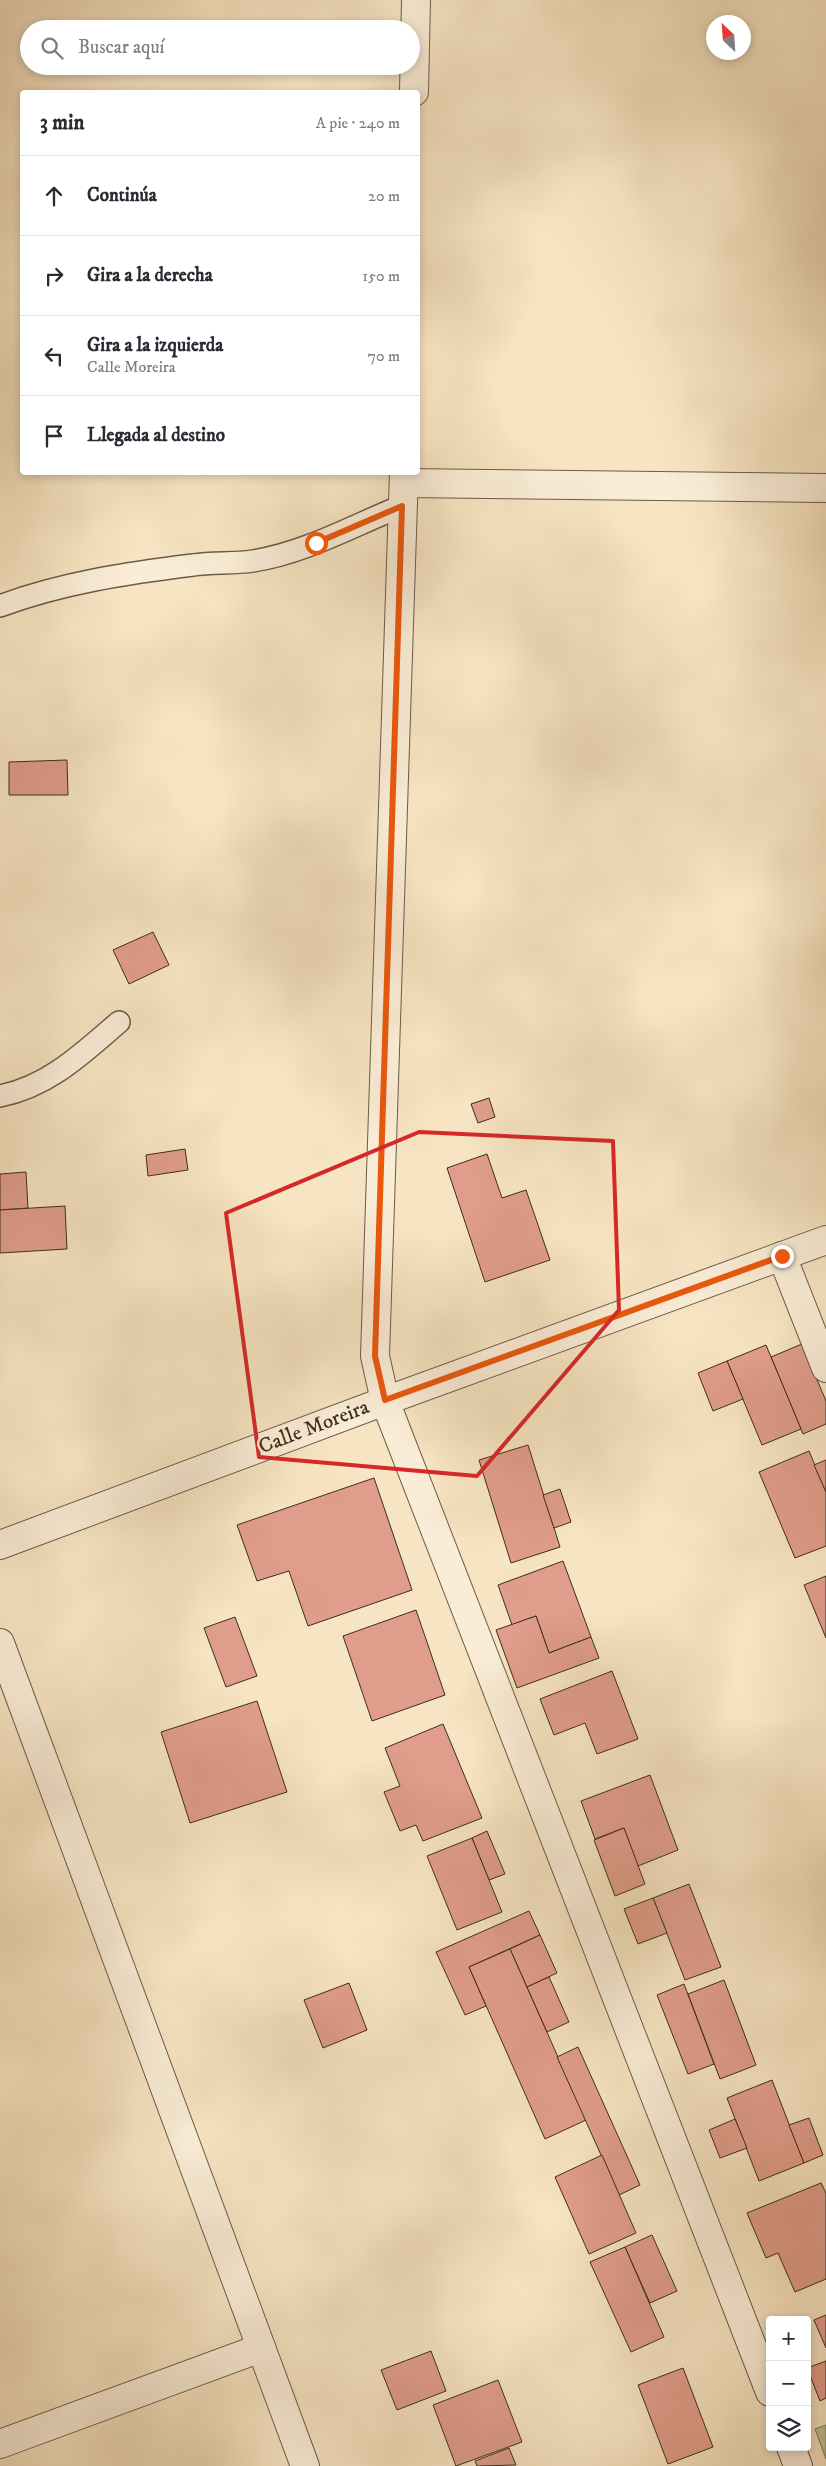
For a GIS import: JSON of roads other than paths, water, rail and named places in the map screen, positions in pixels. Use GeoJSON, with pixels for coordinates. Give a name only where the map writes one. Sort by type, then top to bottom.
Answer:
{"type":"FeatureCollection","features":[{"type":"Feature","properties":{"kind":"street"},"geometry":{"type":"LineString","coordinates":[[416,0],[416,20]]}},
{"type":"Feature","properties":{"kind":"street"},"geometry":{"type":"LineString","coordinates":[[414,75],[414,90]]}},
{"type":"Feature","properties":{"kind":"street"},"geometry":{"type":"LineString","coordinates":[[766,2382],[385,1400],[375,1356],[403,487],[826,488]]}},
{"type":"Feature","properties":{"kind":"street","name":"Calle Moreira"},"geometry":{"type":"LineString","coordinates":[[0,1545],[385,1400],[826,1240]]}},
{"type":"Feature","properties":{"kind":"street"},"geometry":{"type":"LineString","coordinates":[[782,1256],[826,1368]]}},
{"type":"Feature","properties":{"kind":"street"},"geometry":{"type":"LineString","coordinates":[[0,1643],[305,2466]]}},
{"type":"Feature","properties":{"kind":"street"},"geometry":{"type":"LineString","coordinates":[[0,2444],[261,2348]]}},
{"type":"Feature","properties":{"kind":"street"},"geometry":{"type":"LineString","coordinates":[[792,2451],[798,2466]]}},
{"type":"Feature","properties":{"kind":"lane"},"geometry":{"type":"LineString","coordinates":[[0,606],[31,594],[100,580],[194,564],[254,561],[316,543],[403,487]]}},
{"type":"Feature","properties":{"kind":"lane"},"geometry":{"type":"LineString","coordinates":[[0,1096],[13,1094],[46,1080],[79,1057],[119,1022]]}}]}
